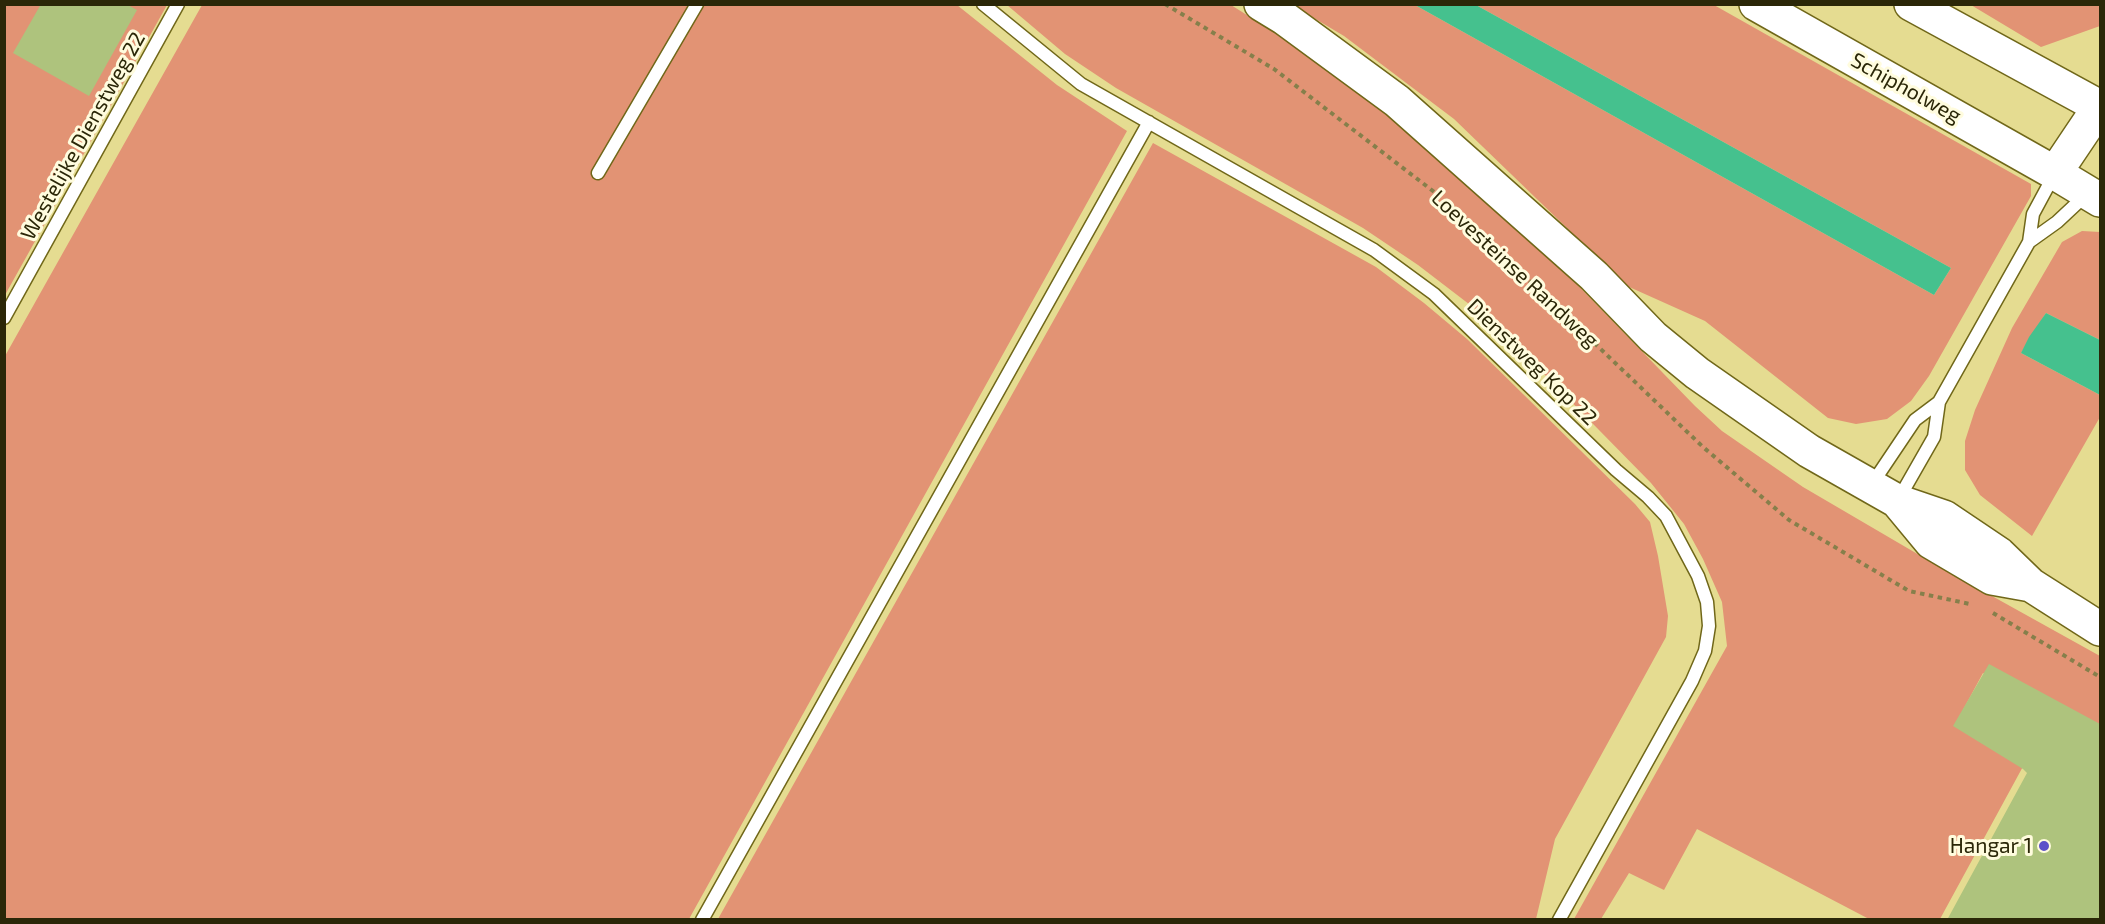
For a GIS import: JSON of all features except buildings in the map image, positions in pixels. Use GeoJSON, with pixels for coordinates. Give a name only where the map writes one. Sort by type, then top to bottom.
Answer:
{"type":"FeatureCollection","features":[{"type":"Feature","properties":{"kind":"street"},"geometry":{"type":"LineString","coordinates":[[1261,4],[1284,18],[1397,100],[1510,199],[1594,276],[1653,337],[1688,365],[1809,451],[1884,494],[1944,517],[1999,554],[2031,585],[2100,629]]}},
{"type":"Feature","properties":{"kind":"street","name":"Schipholweg"},"geometry":{"type":"LineString","coordinates":[[1756,4],[2055,173],[2096,190]]}},
{"type":"Feature","properties":{"kind":"street"},"geometry":{"type":"LineString","coordinates":[[1911,4],[2100,107],[2055,173]]}},
{"type":"Feature","properties":{"kind":"lane","name":"Westelijke Dienstweg 22"},"geometry":{"type":"LineString","coordinates":[[4,318],[178,4]]}},
{"type":"Feature","properties":{"kind":"lane"},"geometry":{"type":"LineString","coordinates":[[598,173],[697,4]]}},
{"type":"Feature","properties":{"kind":"lane","name":"Dienstweg Kop 22"},"geometry":{"type":"LineString","coordinates":[[983,4],[1081,84],[1374,250],[1434,294],[1616,470],[1648,497],[1665,516],[1698,576],[1707,602],[1709,626],[1705,651],[1692,681],[1559,920]]}},
{"type":"Feature","properties":{"kind":"lane"},"geometry":{"type":"LineString","coordinates":[[702,920],[1149,122]]}},
{"type":"Feature","properties":{"kind":"lane"},"geometry":{"type":"LineString","coordinates":[[1884,494],[1934,437],[1939,402],[2029,242],[2033,214],[2055,173]]}},
{"type":"Feature","properties":{"kind":"lane"},"geometry":{"type":"LineString","coordinates":[[2029,242],[2096,190]]}},
{"type":"Feature","properties":{"kind":"lane"},"geometry":{"type":"LineString","coordinates":[[1884,494],[1915,420],[1939,402]]}},
{"type":"Feature","properties":{"kind":"path","name":"Loevesteinse Randweg"},"geometry":{"type":"LineString","coordinates":[[1165,4],[1274,69],[1446,201],[1703,447],[1789,520],[1909,591],[1981,606]]}},
{"type":"Feature","properties":{"kind":"path"},"geometry":{"type":"LineString","coordinates":[[1990,611],[2100,677]]}},
{"type":"Feature","properties":{"kind":"shaded area"},"geometry":{"type":"Polygon","coordinates":[[[5,5],[167,5],[5,295],[5,5]]]}},
{"type":"Feature","properties":{"kind":"shaded area"},"geometry":{"type":"Polygon","coordinates":[[[202,5],[957,5],[1057,85],[1127,131],[689,919],[5,920],[5,356],[202,5]]]}},
{"type":"Feature","properties":{"kind":"shaded area"},"geometry":{"type":"Polygon","coordinates":[[[1007,5],[1231,5],[1331,68],[1393,118],[1534,240],[1722,431],[1803,487],[1938,566],[2100,656],[2100,734],[1983,673],[1956,723],[2026,761],[1940,919],[1869,919],[1697,829],[1664,890],[1629,873],[1601,919],[1574,919],[1727,646],[1722,602],[1684,524],[1651,483],[1495,324],[1418,265],[1363,228],[1116,88],[1065,54],[1007,5]]]}},
{"type":"Feature","properties":{"kind":"shaded area"},"geometry":{"type":"Polygon","coordinates":[[[1292,5],[1415,5],[1934,295],[1951,268],[1476,5],[1714,5],[2031,184],[2031,196],[1929,376],[1911,401],[1887,419],[1856,424],[1828,418],[1705,321],[1627,286],[1454,119],[1344,36],[1292,5]]]}},
{"type":"Feature","properties":{"kind":"shaded area"},"geometry":{"type":"Polygon","coordinates":[[[1415,5],[1476,5],[1951,268],[1934,295],[1415,5]]]}},
{"type":"Feature","properties":{"kind":"shaded area"},"geometry":{"type":"Polygon","coordinates":[[[1971,5],[2100,5],[2100,26],[2041,47],[1971,5]]]}},
{"type":"Feature","properties":{"kind":"shaded area"},"geometry":{"type":"Polygon","coordinates":[[[1153,143],[1376,267],[1424,303],[1467,339],[1635,504],[1650,522],[1668,616],[1666,637],[1555,839],[1536,919],[718,919],[1153,143]]]}},
{"type":"Feature","properties":{"kind":"shaded area"},"geometry":{"type":"Polygon","coordinates":[[[2082,231],[2100,232],[2100,340],[2046,313],[2021,353],[2100,395],[2100,417],[2032,536],[1980,495],[1965,470],[1965,441],[1975,410],[2012,328],[2062,242],[2082,231]]]}},
{"type":"Feature","properties":{"kind":"shaded area"},"geometry":{"type":"Polygon","coordinates":[[[2046,313],[2100,340],[2100,395],[2021,353],[2046,313]]]}},
{"type":"Feature","properties":{"kind":"place","name":"Hangar 1"},"geometry":{"type":"Point","coordinates":[2044,846]}}]}
